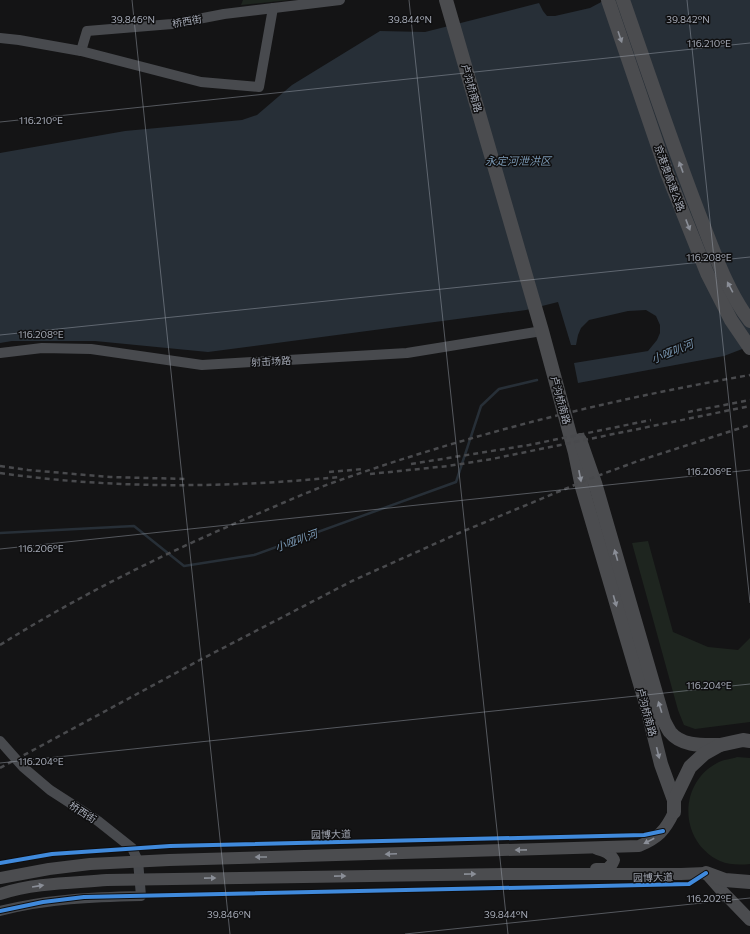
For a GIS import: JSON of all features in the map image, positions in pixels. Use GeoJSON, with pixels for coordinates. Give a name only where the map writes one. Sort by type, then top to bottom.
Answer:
{"type":"FeatureCollection","features":[{"type":"Feature","properties":{"kind":"highway","name":"京港澳高速公路"},"geometry":{"type":"LineString","coordinates":[[608,0],[667,173],[707,273],[731,320],[750,348]]}},
{"type":"Feature","properties":{"kind":"highway","name":"京港澳高速公路"},"geometry":{"type":"LineString","coordinates":[[623,0],[681,168],[720,267],[744,314],[750,321]]}},
{"type":"Feature","properties":{"kind":"highway","name":"卢沟桥南路"},"geometry":{"type":"LineString","coordinates":[[449,1],[540,315],[595,483],[664,721],[670,732],[676,738],[695,744],[720,745]]}},
{"type":"Feature","properties":{"kind":"highway","name":"卢沟桥南路"},"geometry":{"type":"LineString","coordinates":[[540,315],[542,331],[575,453],[582,487],[646,704],[661,764],[674,806]]}},
{"type":"Feature","properties":{"kind":"highway"},"geometry":{"type":"LineString","coordinates":[[674,806],[690,767],[704,754],[720,745],[743,740],[750,741]]}},
{"type":"Feature","properties":{"kind":"highway"},"geometry":{"type":"LineString","coordinates":[[706,872],[725,880],[750,882]]}},
{"type":"Feature","properties":{"kind":"main road"},"geometry":{"type":"LineString","coordinates":[[0,878],[49,869],[90,864],[138,861],[639,846],[653,841],[663,831],[674,806]]}},
{"type":"Feature","properties":{"kind":"main road"},"geometry":{"type":"LineString","coordinates":[[571,874],[588,870],[607,869],[612,864],[614,860],[611,855],[606,851],[594,848]]}},
{"type":"Feature","properties":{"kind":"main road"},"geometry":{"type":"LineString","coordinates":[[184,879],[177,873],[176,865],[185,859]]}},
{"type":"Feature","properties":{"kind":"main road"},"geometry":{"type":"LineString","coordinates":[[706,872],[750,920]]}},
{"type":"Feature","properties":{"kind":"main road","name":"园博大道"},"geometry":{"type":"LineString","coordinates":[[0,894],[8,891],[50,884],[107,880],[706,872]]}},
{"type":"Feature","properties":{"kind":"street","name":"桥西街"},"geometry":{"type":"LineString","coordinates":[[81,51],[87,31],[172,24],[224,14],[340,0]]}},
{"type":"Feature","properties":{"kind":"street"},"geometry":{"type":"LineString","coordinates":[[0,38],[81,51],[201,82],[259,87],[273,8]]}},
{"type":"Feature","properties":{"kind":"street","name":"射击场路"},"geometry":{"type":"LineString","coordinates":[[0,353],[42,348],[91,349],[202,365],[406,353],[542,331]]}},
{"type":"Feature","properties":{"kind":"street","name":"桥西街"},"geometry":{"type":"LineString","coordinates":[[0,741],[23,767],[50,790],[115,833],[132,848],[138,861],[141,879],[141,896],[84,897],[43,902],[0,911]]}},
{"type":"Feature","properties":{"kind":"shaded area"},"geometry":{"type":"Polygon","coordinates":[[[243,0],[289,0],[241,5],[243,0]]]}},
{"type":"Feature","properties":{"kind":"shaded area"},"geometry":{"type":"Polygon","coordinates":[[[648,541],[673,632],[708,647],[738,650],[750,638],[750,722],[695,729],[684,725],[678,710],[632,543],[648,541]]]}},
{"type":"Feature","properties":{"kind":"shaded area"},"geometry":{"type":"Polygon","coordinates":[[[737,757],[750,758],[750,864],[742,865],[720,861],[706,852],[696,840],[690,826],[688,812],[690,797],[696,783],[706,771],[719,762],[737,757]]]}},
{"type":"Feature","properties":{"kind":"water","name":"永定河泄洪区"},"geometry":{"type":"Polygon","coordinates":[[[605,0],[750,0],[750,346],[724,356],[578,383],[574,363],[648,351],[657,340],[660,333],[660,325],[656,316],[646,310],[628,311],[589,320],[581,328],[576,345],[571,345],[558,302],[526,310],[208,352],[95,341],[12,341],[0,343],[0,153],[125,131],[242,120],[257,115],[292,85],[380,31],[425,32],[539,3],[547,16],[555,16],[590,8],[605,0]]]}},
{"type":"Feature","properties":{"kind":"waterway","name":"小哑叭河"},"geometry":{"type":"LineString","coordinates":[[0,533],[134,526],[184,566],[254,555],[456,482],[481,406],[499,389],[537,380]]}},
{"type":"Feature","properties":{"kind":"railway"},"geometry":{"type":"LineString","coordinates":[[0,645],[86,595],[176,550],[329,484],[432,450],[537,420],[643,396],[750,375]]}},
{"type":"Feature","properties":{"kind":"railway"},"geometry":{"type":"LineString","coordinates":[[688,412],[750,400]]}},
{"type":"Feature","properties":{"kind":"railway"},"geometry":{"type":"LineString","coordinates":[[370,474],[448,466],[492,459],[750,406]]}},
{"type":"Feature","properties":{"kind":"railway"},"geometry":{"type":"LineString","coordinates":[[411,464],[529,445],[651,420]]}},
{"type":"Feature","properties":{"kind":"railway"},"geometry":{"type":"LineString","coordinates":[[0,768],[198,661],[352,581],[459,533],[589,479],[638,461],[750,425]]}},
{"type":"Feature","properties":{"kind":"railway"},"geometry":{"type":"LineString","coordinates":[[0,466],[110,477],[185,479]]}},
{"type":"Feature","properties":{"kind":"railway"},"geometry":{"type":"LineString","coordinates":[[329,472],[363,469]]}},
{"type":"Feature","properties":{"kind":"railway"},"geometry":{"type":"LineString","coordinates":[[0,473],[84,482],[169,485],[212,485],[297,481],[339,477]]}},
{"type":"Feature","properties":{"kind":"cycle path"},"geometry":{"type":"LineString","coordinates":[[0,863],[52,854],[170,846],[644,835],[663,831]]}},
{"type":"Feature","properties":{"kind":"cycle path"},"geometry":{"type":"LineString","coordinates":[[0,911],[43,902],[84,897],[689,884],[706,873]]}}]}
